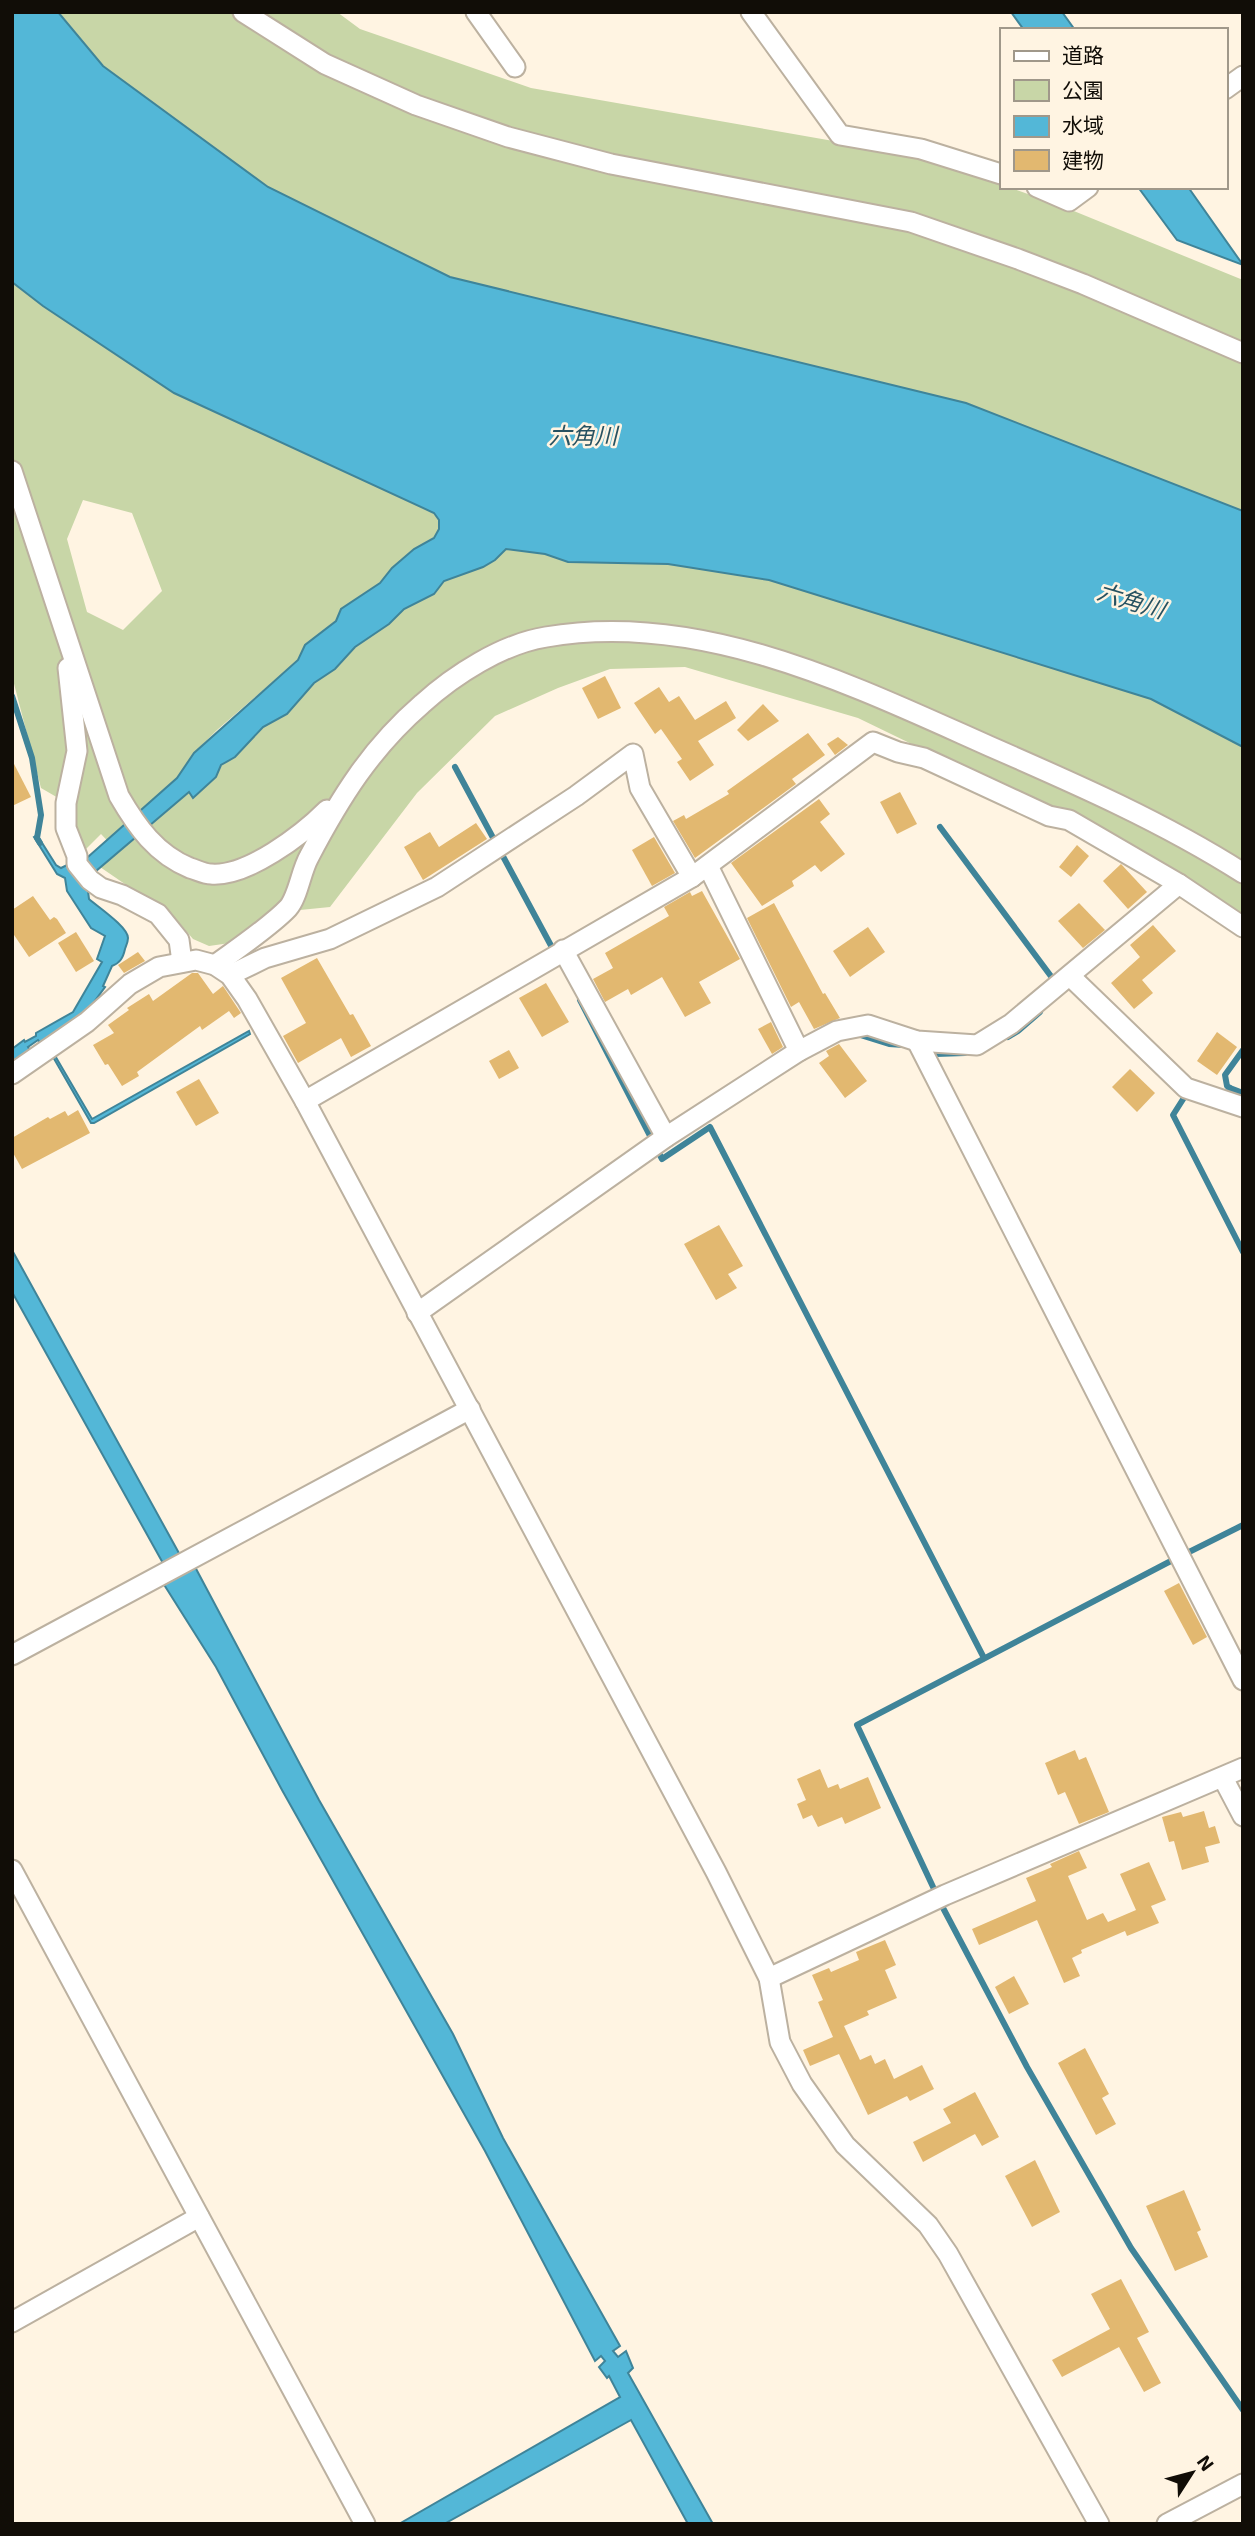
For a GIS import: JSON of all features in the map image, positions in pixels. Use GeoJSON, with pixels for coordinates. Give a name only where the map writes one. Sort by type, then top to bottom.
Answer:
{"type":"FeatureCollection","features":[{"type":"Feature","properties":{"kind":"street"},"geometry":{"type":"LineString","coordinates":[[243,12],[325,64],[416,105],[508,138],[611,164],[911,222],[1057,274],[1243,353]]}},
{"type":"Feature","properties":{"kind":"street"},"geometry":{"type":"LineString","coordinates":[[476,12],[515,67]]}},
{"type":"Feature","properties":{"kind":"street"},"geometry":{"type":"LineString","coordinates":[[751,12],[840,135],[921,149],[1000,174]]}},
{"type":"Feature","properties":{"kind":"street"},"geometry":{"type":"LineString","coordinates":[[1227,88],[1243,76]]}},
{"type":"Feature","properties":{"kind":"street"},"geometry":{"type":"LineString","coordinates":[[1042,189],[1069,201],[1085,189]]}},
{"type":"Feature","properties":{"kind":"street"},"geometry":{"type":"LineString","coordinates":[[12,471],[119,796],[136,825],[150,842],[178,863],[208,875],[229,873],[266,856],[311,826],[341,798]]}},
{"type":"Feature","properties":{"kind":"street"},"geometry":{"type":"LineString","coordinates":[[223,970],[290,906],[304,865],[341,798],[385,739],[422,703],[458,675],[497,653],[543,637],[598,631],[660,634],[741,649],[820,674],[1135,812],[1243,873]]}},
{"type":"Feature","properties":{"kind":"street"},"geometry":{"type":"LineString","coordinates":[[64,632],[77,751],[66,803],[66,828],[77,864],[90,880],[101,888],[122,895],[158,914],[179,940],[182,962]]}},
{"type":"Feature","properties":{"kind":"street"},"geometry":{"type":"LineString","coordinates":[[305,1101],[700,872],[873,742],[924,758],[1049,816],[1069,820],[1180,884],[1243,927]]}},
{"type":"Feature","properties":{"kind":"street"},"geometry":{"type":"LineString","coordinates":[[223,970],[330,939],[437,887],[633,754],[640,788],[700,872],[799,1051]]}},
{"type":"Feature","properties":{"kind":"street"},"geometry":{"type":"LineString","coordinates":[[417,1313],[659,1142],[799,1051],[837,1031],[868,1025],[920,1048],[977,1045],[1011,1024],[1180,884]]}},
{"type":"Feature","properties":{"kind":"street"},"geometry":{"type":"LineString","coordinates":[[558,953],[659,1142]]}},
{"type":"Feature","properties":{"kind":"street"},"geometry":{"type":"LineString","coordinates":[[12,1074],[87,1022],[130,984],[159,967],[196,960],[223,970],[247,999],[305,1101],[716,1872],[769,1978],[780,2042],[802,2084],[845,2145],[928,2225],[948,2254],[1099,2524]]}},
{"type":"Feature","properties":{"kind":"street"},"geometry":{"type":"LineString","coordinates":[[1060,982],[1186,1088],[1232,1103]]}},
{"type":"Feature","properties":{"kind":"street"},"geometry":{"type":"LineString","coordinates":[[920,1048],[1243,1679]]}},
{"type":"Feature","properties":{"kind":"street"},"geometry":{"type":"LineString","coordinates":[[12,1655],[470,1409]]}},
{"type":"Feature","properties":{"kind":"street"},"geometry":{"type":"LineString","coordinates":[[769,1978],[937,1899],[1243,1768]]}},
{"type":"Feature","properties":{"kind":"street"},"geometry":{"type":"LineString","coordinates":[[1223,1778],[1243,1816]]}},
{"type":"Feature","properties":{"kind":"street"},"geometry":{"type":"LineString","coordinates":[[12,1870],[365,2524]]}},
{"type":"Feature","properties":{"kind":"street"},"geometry":{"type":"LineString","coordinates":[[12,2322],[200,2217]]}},
{"type":"Feature","properties":{"kind":"street"},"geometry":{"type":"LineString","coordinates":[[1167,2524],[1243,2484]]}},
{"type":"Feature","properties":{"kind":"green space"},"geometry":{"type":"Polygon","coordinates":[[[58,12],[337,12],[360,29],[531,88],[919,156],[1000,185],[1000,189],[1014,189],[1064,207],[1243,280],[1243,511],[966,403],[450,277],[268,187],[103,66],[58,12]]]}},
{"type":"Feature","properties":{"kind":"green space"},"geometry":{"type":"Polygon","coordinates":[[[12,282],[43,306],[434,513],[439,520],[439,529],[434,537],[414,549],[392,568],[380,583],[341,609],[336,621],[305,645],[298,660],[217,730],[194,753],[177,778],[127,823],[189,792],[193,797],[216,777],[221,765],[235,757],[263,727],[287,714],[314,683],[335,669],[355,647],[389,624],[404,609],[434,594],[444,581],[483,567],[506,549],[545,554],[568,562],[668,564],[769,580],[1151,699],[1243,747],[1243,922],[1188,878],[858,718],[685,667],[610,669],[495,716],[417,793],[330,907],[270,913],[237,942],[209,946],[193,939],[176,919],[100,867],[118,852],[101,834],[83,852],[78,844],[72,806],[41,788],[12,676],[12,282]],[[83,500],[67,539],[87,612],[123,630],[162,591],[132,513],[83,500]]]}},
{"type":"Feature","properties":{"kind":"water","name":"六角川"},"geometry":{"type":"Polygon","coordinates":[[[12,12],[58,12],[103,66],[268,187],[450,277],[966,403],[1243,511],[1243,747],[1151,699],[769,580],[668,564],[568,562],[545,554],[506,549],[483,567],[444,581],[434,594],[404,609],[389,624],[355,647],[335,669],[314,683],[287,714],[263,727],[235,757],[221,765],[216,777],[193,798],[189,792],[82,883],[88,891],[89,899],[118,923],[128,938],[122,958],[112,966],[103,986],[105,987],[86,1013],[47,1042],[92,1119],[249,1031],[250,1034],[91,1123],[45,1043],[42,1045],[38,1040],[28,1047],[30,1050],[12,1061],[12,1049],[73,1012],[102,962],[97,959],[105,936],[91,928],[67,891],[65,878],[57,874],[34,837],[37,835],[56,865],[61,868],[67,865],[71,872],[177,778],[194,753],[298,660],[305,645],[336,621],[341,609],[380,583],[392,568],[414,549],[434,538],[439,529],[439,520],[434,513],[174,393],[43,306],[12,282],[12,12]]]}},
{"type":"Feature","properties":{"kind":"water"},"geometry":{"type":"Polygon","coordinates":[[[1011,12],[1062,12],[1074,28],[1023,28],[1011,12]]]}},
{"type":"Feature","properties":{"kind":"water"},"geometry":{"type":"Polygon","coordinates":[[[1139,189],[1189,189],[1243,265],[1177,240],[1139,189]]]}},
{"type":"Feature","properties":{"kind":"water"},"geometry":{"type":"Polygon","coordinates":[[[12,1250],[180,1555],[194,1565],[319,1800],[453,2034],[503,2138],[620,2346],[613,2351],[618,2357],[626,2351],[633,2368],[628,2373],[713,2524],[688,2524],[631,2420],[444,2524],[399,2524],[620,2397],[609,2376],[607,2378],[599,2367],[605,2361],[601,2356],[595,2361],[485,2151],[216,1667],[163,1583],[164,1565],[12,1292],[12,1250]]]}},
{"type":"Feature","properties":{"kind":"building"},"geometry":{"type":"Polygon","coordinates":[[[605,676],[621,708],[598,719],[582,688],[605,676]]]}},
{"type":"Feature","properties":{"kind":"building"},"geometry":{"type":"Polygon","coordinates":[[[659,687],[669,702],[679,696],[695,720],[726,701],[736,718],[698,741],[714,765],[690,781],[677,762],[682,759],[661,729],[655,734],[634,703],[659,687]]]}},
{"type":"Feature","properties":{"kind":"building"},"geometry":{"type":"Polygon","coordinates":[[[763,704],[779,721],[748,741],[737,730],[763,704]]]}},
{"type":"Feature","properties":{"kind":"building"},"geometry":{"type":"Polygon","coordinates":[[[808,733],[825,755],[792,779],[796,784],[695,858],[673,821],[684,815],[686,819],[729,794],[727,791],[808,733]]]}},
{"type":"Feature","properties":{"kind":"building"},"geometry":{"type":"Polygon","coordinates":[[[838,737],[848,745],[835,755],[827,744],[838,737]]]}},
{"type":"Feature","properties":{"kind":"building"},"geometry":{"type":"Polygon","coordinates":[[[12,760],[31,797],[12,806],[12,760]]]}},
{"type":"Feature","properties":{"kind":"building"},"geometry":{"type":"Polygon","coordinates":[[[900,792],[917,824],[897,834],[880,802],[900,792]]]}},
{"type":"Feature","properties":{"kind":"building"},"geometry":{"type":"Polygon","coordinates":[[[819,799],[830,814],[820,822],[845,854],[821,872],[815,865],[792,881],[794,886],[762,906],[731,863],[819,799]]]}},
{"type":"Feature","properties":{"kind":"building"},"geometry":{"type":"Polygon","coordinates":[[[476,823],[487,839],[423,880],[404,847],[430,832],[439,847],[476,823]]]}},
{"type":"Feature","properties":{"kind":"building"},"geometry":{"type":"Polygon","coordinates":[[[654,837],[675,873],[652,886],[632,850],[654,837]]]}},
{"type":"Feature","properties":{"kind":"building"},"geometry":{"type":"Polygon","coordinates":[[[1077,845],[1089,856],[1071,877],[1059,867],[1077,845]]]}},
{"type":"Feature","properties":{"kind":"building"},"geometry":{"type":"Polygon","coordinates":[[[1121,864],[1147,892],[1128,909],[1103,881],[1121,864]]]}},
{"type":"Feature","properties":{"kind":"building"},"geometry":{"type":"Polygon","coordinates":[[[702,891],[740,959],[699,982],[711,1003],[685,1017],[662,977],[631,995],[628,989],[605,1002],[593,979],[613,968],[605,953],[669,916],[664,907],[690,892],[692,896],[702,891]]]}},
{"type":"Feature","properties":{"kind":"building"},"geometry":{"type":"Polygon","coordinates":[[[33,896],[50,920],[54,917],[57,919],[66,933],[29,957],[12,932],[12,910],[33,896]]]}},
{"type":"Feature","properties":{"kind":"building"},"geometry":{"type":"Polygon","coordinates":[[[774,903],[823,994],[825,993],[840,1018],[814,1029],[799,1002],[791,1007],[747,918],[774,903]]]}},
{"type":"Feature","properties":{"kind":"building"},"geometry":{"type":"Polygon","coordinates":[[[1079,903],[1105,930],[1083,948],[1058,921],[1079,903]]]}},
{"type":"Feature","properties":{"kind":"building"},"geometry":{"type":"Polygon","coordinates":[[[1153,925],[1176,951],[1142,980],[1153,993],[1134,1009],[1111,983],[1140,957],[1130,945],[1153,925]]]}},
{"type":"Feature","properties":{"kind":"building"},"geometry":{"type":"Polygon","coordinates":[[[868,927],[885,952],[850,977],[833,951],[868,927]]]}},
{"type":"Feature","properties":{"kind":"building"},"geometry":{"type":"Polygon","coordinates":[[[76,932],[94,961],[76,972],[58,943],[76,932]]]}},
{"type":"Feature","properties":{"kind":"building"},"geometry":{"type":"Polygon","coordinates":[[[138,952],[145,961],[124,973],[118,965],[138,952]]]}},
{"type":"Feature","properties":{"kind":"building"},"geometry":{"type":"Polygon","coordinates":[[[317,958],[371,1046],[351,1057],[341,1038],[298,1063],[283,1036],[306,1023],[281,978],[317,958]]]}},
{"type":"Feature","properties":{"kind":"building"},"geometry":{"type":"Polygon","coordinates":[[[192,973],[198,973],[213,994],[223,986],[241,1013],[234,1018],[229,1011],[202,1030],[200,1026],[137,1072],[139,1076],[122,1086],[93,1045],[114,1033],[108,1025],[129,1010],[127,1008],[149,994],[153,1001],[192,973]]]}},
{"type":"Feature","properties":{"kind":"building"},"geometry":{"type":"Polygon","coordinates":[[[546,983],[569,1022],[542,1037],[519,998],[546,983]]]}},
{"type":"Feature","properties":{"kind":"building"},"geometry":{"type":"Polygon","coordinates":[[[771,1022],[783,1047],[772,1054],[758,1029],[771,1022]]]}},
{"type":"Feature","properties":{"kind":"building"},"geometry":{"type":"Polygon","coordinates":[[[1217,1032],[1237,1047],[1217,1075],[1197,1061],[1217,1032]]]}},
{"type":"Feature","properties":{"kind":"building"},"geometry":{"type":"Polygon","coordinates":[[[839,1044],[867,1081],[845,1098],[819,1063],[829,1056],[826,1051],[839,1044]]]}},
{"type":"Feature","properties":{"kind":"building"},"geometry":{"type":"Polygon","coordinates":[[[509,1050],[519,1068],[499,1079],[489,1061],[509,1050]]]}},
{"type":"Feature","properties":{"kind":"building"},"geometry":{"type":"Polygon","coordinates":[[[1130,1069],[1155,1093],[1137,1112],[1112,1087],[1130,1069]]]}},
{"type":"Feature","properties":{"kind":"building"},"geometry":{"type":"Polygon","coordinates":[[[199,1079],[219,1113],[196,1126],[176,1092],[199,1079]]]}},
{"type":"Feature","properties":{"kind":"building"},"geometry":{"type":"Polygon","coordinates":[[[78,1110],[90,1133],[22,1169],[12,1151],[12,1138],[48,1117],[50,1119],[65,1111],[68,1116],[78,1110]]]}},
{"type":"Feature","properties":{"kind":"building"},"geometry":{"type":"Polygon","coordinates":[[[719,1225],[743,1266],[728,1274],[737,1288],[716,1300],[684,1244],[719,1225]]]}},
{"type":"Feature","properties":{"kind":"building"},"geometry":{"type":"Polygon","coordinates":[[[1179,1583],[1207,1637],[1193,1645],[1164,1591],[1179,1583]]]}},
{"type":"Feature","properties":{"kind":"building"},"geometry":{"type":"Polygon","coordinates":[[[1075,1750],[1079,1760],[1086,1757],[1109,1812],[1079,1824],[1065,1792],[1058,1795],[1045,1763],[1075,1750]]]}},
{"type":"Feature","properties":{"kind":"building"},"geometry":{"type":"Polygon","coordinates":[[[820,1769],[828,1788],[838,1784],[840,1789],[868,1777],[881,1808],[845,1824],[842,1817],[818,1827],[812,1815],[803,1819],[797,1804],[806,1800],[797,1779],[820,1769]]]}},
{"type":"Feature","properties":{"kind":"building"},"geometry":{"type":"Polygon","coordinates":[[[1204,1811],[1209,1828],[1215,1826],[1220,1843],[1205,1847],[1209,1862],[1182,1870],[1174,1841],[1169,1842],[1162,1817],[1181,1812],[1183,1817],[1204,1811]]]}},
{"type":"Feature","properties":{"kind":"building"},"geometry":{"type":"Polygon","coordinates":[[[1079,1851],[1087,1868],[1068,1876],[1087,1920],[1103,1913],[1108,1922],[1136,1910],[1120,1874],[1149,1862],[1166,1900],[1151,1906],[1159,1923],[1127,1936],[1125,1931],[1081,1950],[1082,1953],[1072,1958],[1080,1976],[1064,1983],[1037,1920],[979,1945],[972,1929],[1036,1901],[1026,1878],[1079,1851]]]}},
{"type":"Feature","properties":{"kind":"building"},"geometry":{"type":"Polygon","coordinates":[[[885,1940],[896,1965],[885,1970],[897,1998],[867,2011],[869,2015],[844,2026],[860,2060],[871,2055],[875,2064],[885,2059],[894,2079],[922,2065],[934,2089],[910,2101],[907,2096],[868,2115],[839,2054],[810,2066],[803,2050],[833,2037],[818,2002],[823,2000],[812,1975],[829,1968],[831,1972],[859,1960],[856,1952],[885,1940]]]}},
{"type":"Feature","properties":{"kind":"building"},"geometry":{"type":"Polygon","coordinates":[[[1014,1976],[1029,2004],[1009,2014],[995,1987],[1014,1976]]]}},
{"type":"Feature","properties":{"kind":"building"},"geometry":{"type":"Polygon","coordinates":[[[1085,2048],[1109,2094],[1102,2098],[1116,2124],[1096,2135],[1058,2063],[1085,2048]]]}},
{"type":"Feature","properties":{"kind":"building"},"geometry":{"type":"Polygon","coordinates":[[[975,2092],[999,2137],[982,2146],[975,2134],[923,2162],[913,2142],[951,2123],[943,2109],[975,2092]]]}},
{"type":"Feature","properties":{"kind":"building"},"geometry":{"type":"Polygon","coordinates":[[[1035,2160],[1060,2212],[1032,2227],[1005,2176],[1035,2160]]]}},
{"type":"Feature","properties":{"kind":"building"},"geometry":{"type":"Polygon","coordinates":[[[1184,2190],[1201,2230],[1197,2232],[1208,2257],[1175,2271],[1146,2206],[1184,2190]]]}},
{"type":"Feature","properties":{"kind":"building"},"geometry":{"type":"Polygon","coordinates":[[[1121,2279],[1149,2332],[1137,2338],[1161,2383],[1144,2392],[1119,2347],[1062,2377],[1052,2360],[1110,2329],[1091,2294],[1121,2279]]]}},
{"type":"Feature","properties":{"kind":"waterway"},"geometry":{"type":"LineString","coordinates":[[12,696],[32,758],[41,815],[37,838],[40,843]]}},
{"type":"Feature","properties":{"kind":"waterway"},"geometry":{"type":"LineString","coordinates":[[455,767],[555,953]]}},
{"type":"Feature","properties":{"kind":"waterway"},"geometry":{"type":"LineString","coordinates":[[940,827],[1056,983]]}},
{"type":"Feature","properties":{"kind":"waterway"},"geometry":{"type":"LineString","coordinates":[[580,1000],[662,1159],[710,1127],[984,1658]]}},
{"type":"Feature","properties":{"kind":"waterway"},"geometry":{"type":"LineString","coordinates":[[1008,1037],[1040,1012]]}},
{"type":"Feature","properties":{"kind":"waterway"},"geometry":{"type":"LineString","coordinates":[[857,1034],[889,1044],[904,1045]]}},
{"type":"Feature","properties":{"kind":"waterway"},"geometry":{"type":"LineString","coordinates":[[1230,1088],[1225,1075],[1243,1050]]}},
{"type":"Feature","properties":{"kind":"waterway"},"geometry":{"type":"LineString","coordinates":[[928,1052],[965,1053]]}},
{"type":"Feature","properties":{"kind":"waterway"},"geometry":{"type":"LineString","coordinates":[[1226,1099],[1230,1088],[1243,1093]]}},
{"type":"Feature","properties":{"kind":"waterway"},"geometry":{"type":"LineString","coordinates":[[1187,1093],[1173,1115],[1243,1252]]}},
{"type":"Feature","properties":{"kind":"waterway"},"geometry":{"type":"LineString","coordinates":[[1243,1525],[857,1725],[942,1906],[1027,2067],[1131,2248],[1243,2410]]}}]}
